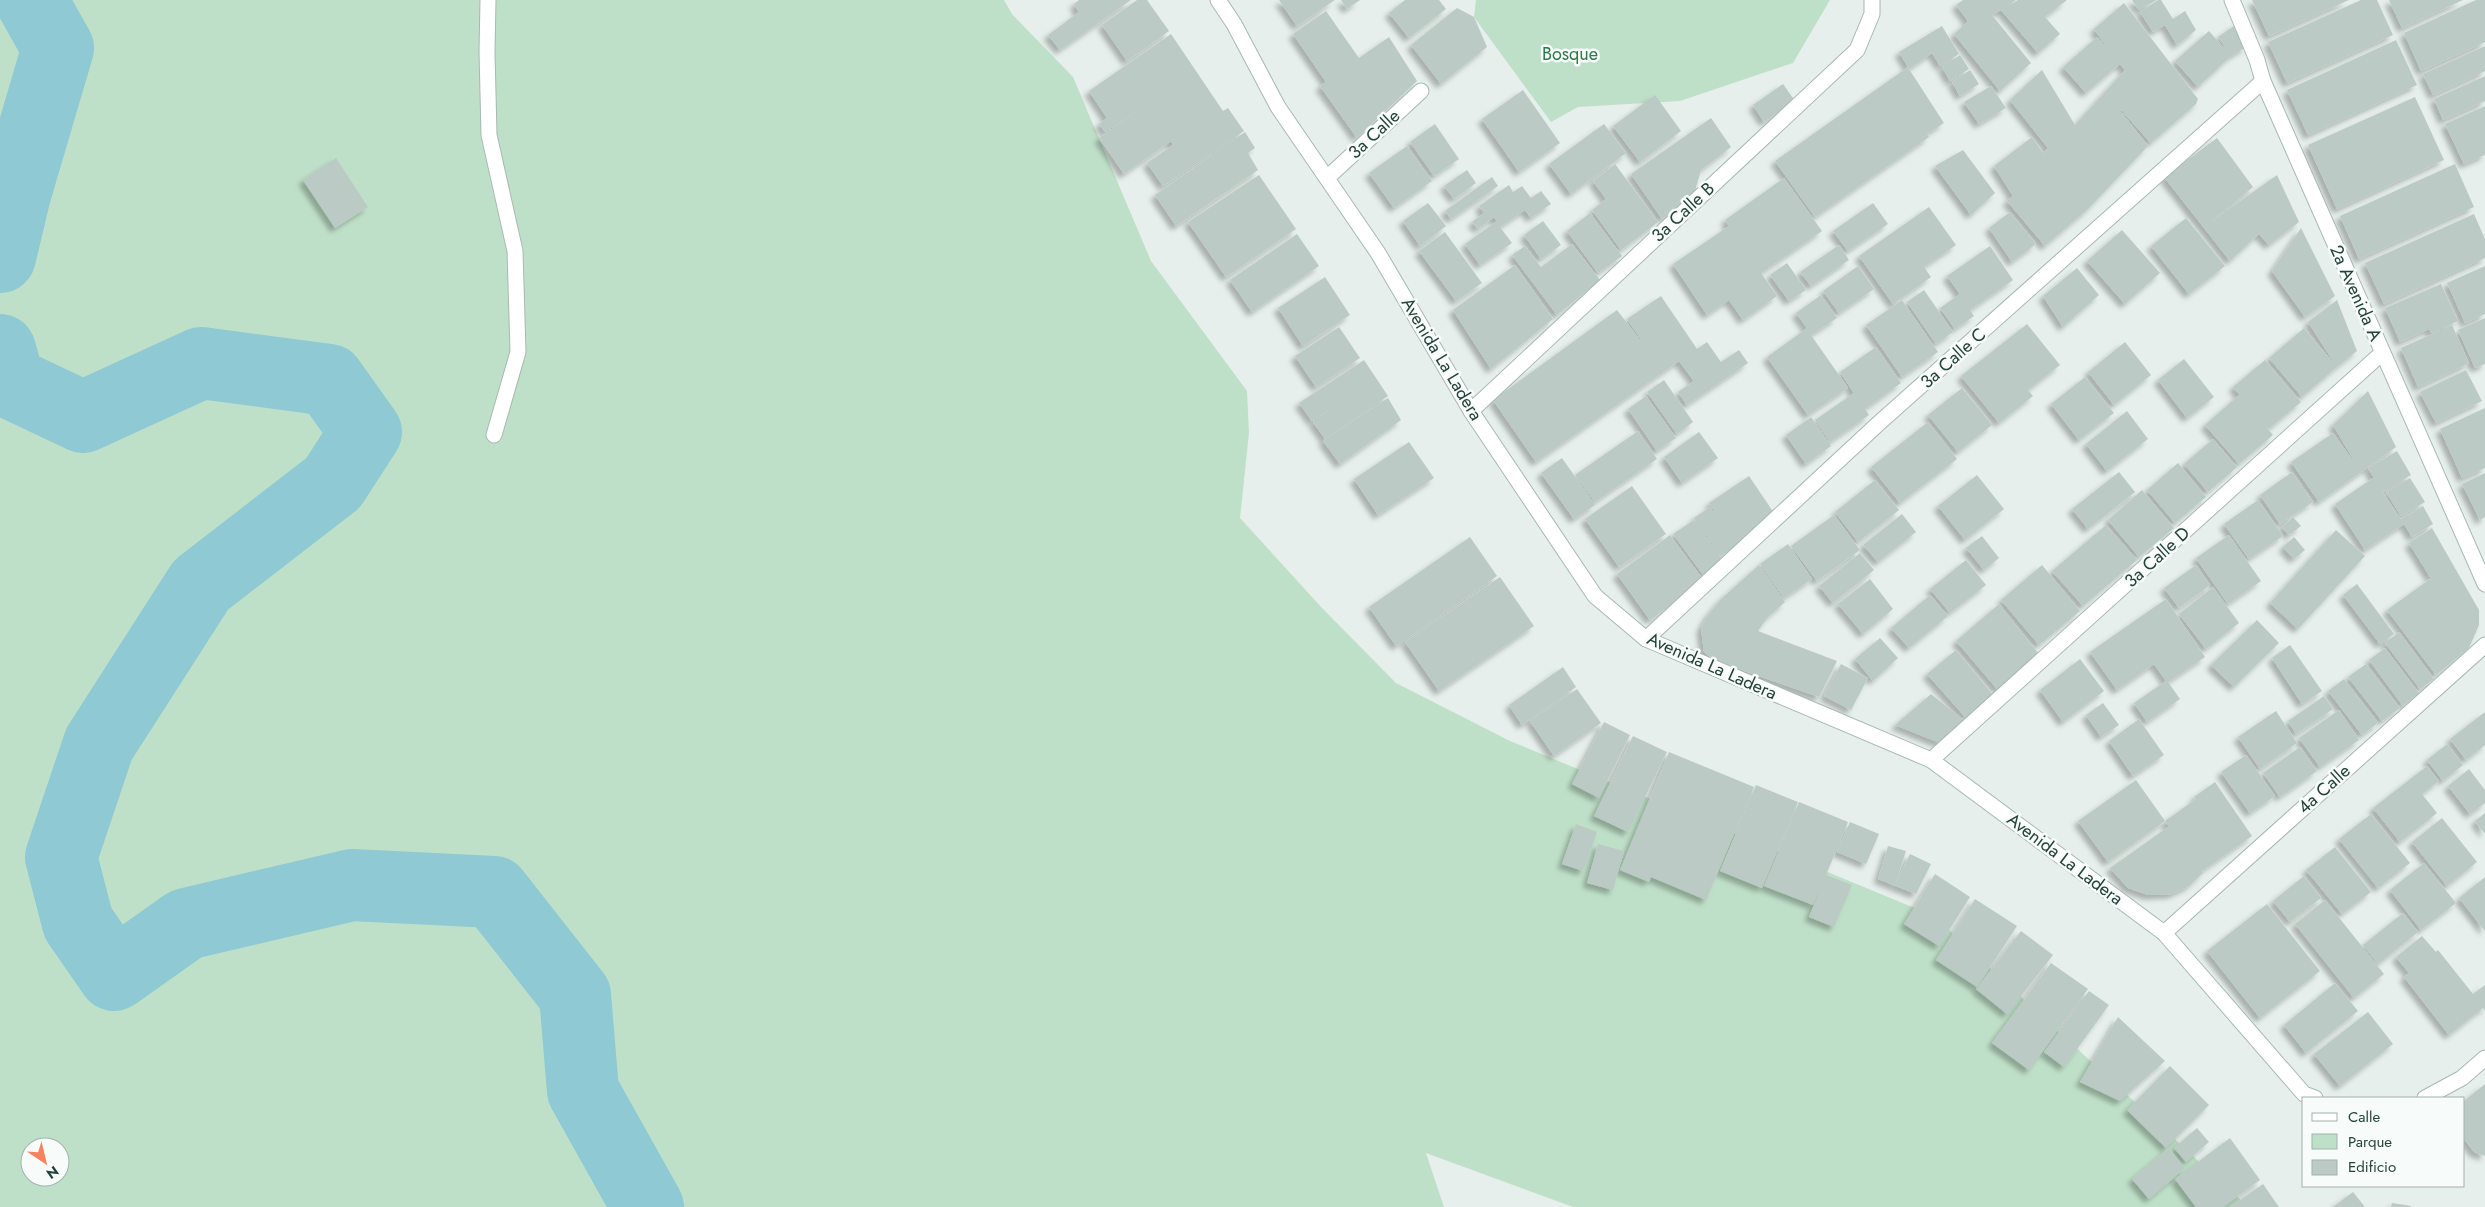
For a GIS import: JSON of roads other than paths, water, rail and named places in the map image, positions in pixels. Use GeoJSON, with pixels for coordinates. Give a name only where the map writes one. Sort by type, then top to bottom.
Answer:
{"type":"FeatureCollection","features":[{"type":"Feature","properties":{"kind":"street"},"geometry":{"type":"LineString","coordinates":[[488,0],[486,52],[489,135],[515,251],[518,352],[494,435]]}},
{"type":"Feature","properties":{"kind":"street","name":"Avenida La Ladera"},"geometry":{"type":"LineString","coordinates":[[1218,0],[1234,24],[1278,107],[1378,253],[1471,411],[1595,596],[1646,639],[1931,760],[2164,933],[2304,1094],[2312,1097]]}},
{"type":"Feature","properties":{"kind":"street","name":"3a Calle B"},"geometry":{"type":"LineString","coordinates":[[1471,411],[1857,50],[1872,14],[1872,0]]}},
{"type":"Feature","properties":{"kind":"street","name":"2a Avenida A"},"geometry":{"type":"LineString","coordinates":[[2232,0],[2257,60],[2263,81],[2485,584]]}},
{"type":"Feature","properties":{"kind":"street","name":"3a Calle C"},"geometry":{"type":"LineString","coordinates":[[1646,639],[1879,423],[2263,81]]}},
{"type":"Feature","properties":{"kind":"street","name":"3a Calle"},"geometry":{"type":"LineString","coordinates":[[1327,178],[1421,91]]}},
{"type":"Feature","properties":{"kind":"street","name":"3a Calle D"},"geometry":{"type":"LineString","coordinates":[[1931,760],[2382,353]]}},
{"type":"Feature","properties":{"kind":"street","name":"4a Calle"},"geometry":{"type":"LineString","coordinates":[[2164,933],[2485,645]]}},
{"type":"Feature","properties":{"kind":"street"},"geometry":{"type":"LineString","coordinates":[[2427,1097],[2462,1078],[2485,1058]]}},
{"type":"Feature","properties":{"kind":"waterway"},"geometry":{"type":"LineString","coordinates":[[0,257],[15,194],[58,48],[31,0]]}},
{"type":"Feature","properties":{"kind":"waterway"},"geometry":{"type":"LineString","coordinates":[[0,350],[9,382],[83,417],[201,363],[329,380],[366,432],[333,483],[201,585],[99,744],[61,857],[78,923],[114,975],[186,924],[352,885],[494,892],[575,995],[583,1091],[648,1207]]}},
{"type":"Feature","properties":{"kind":"park label","name":"Bosque"},"geometry":{"type":"Point","coordinates":[1570,54]}}]}
